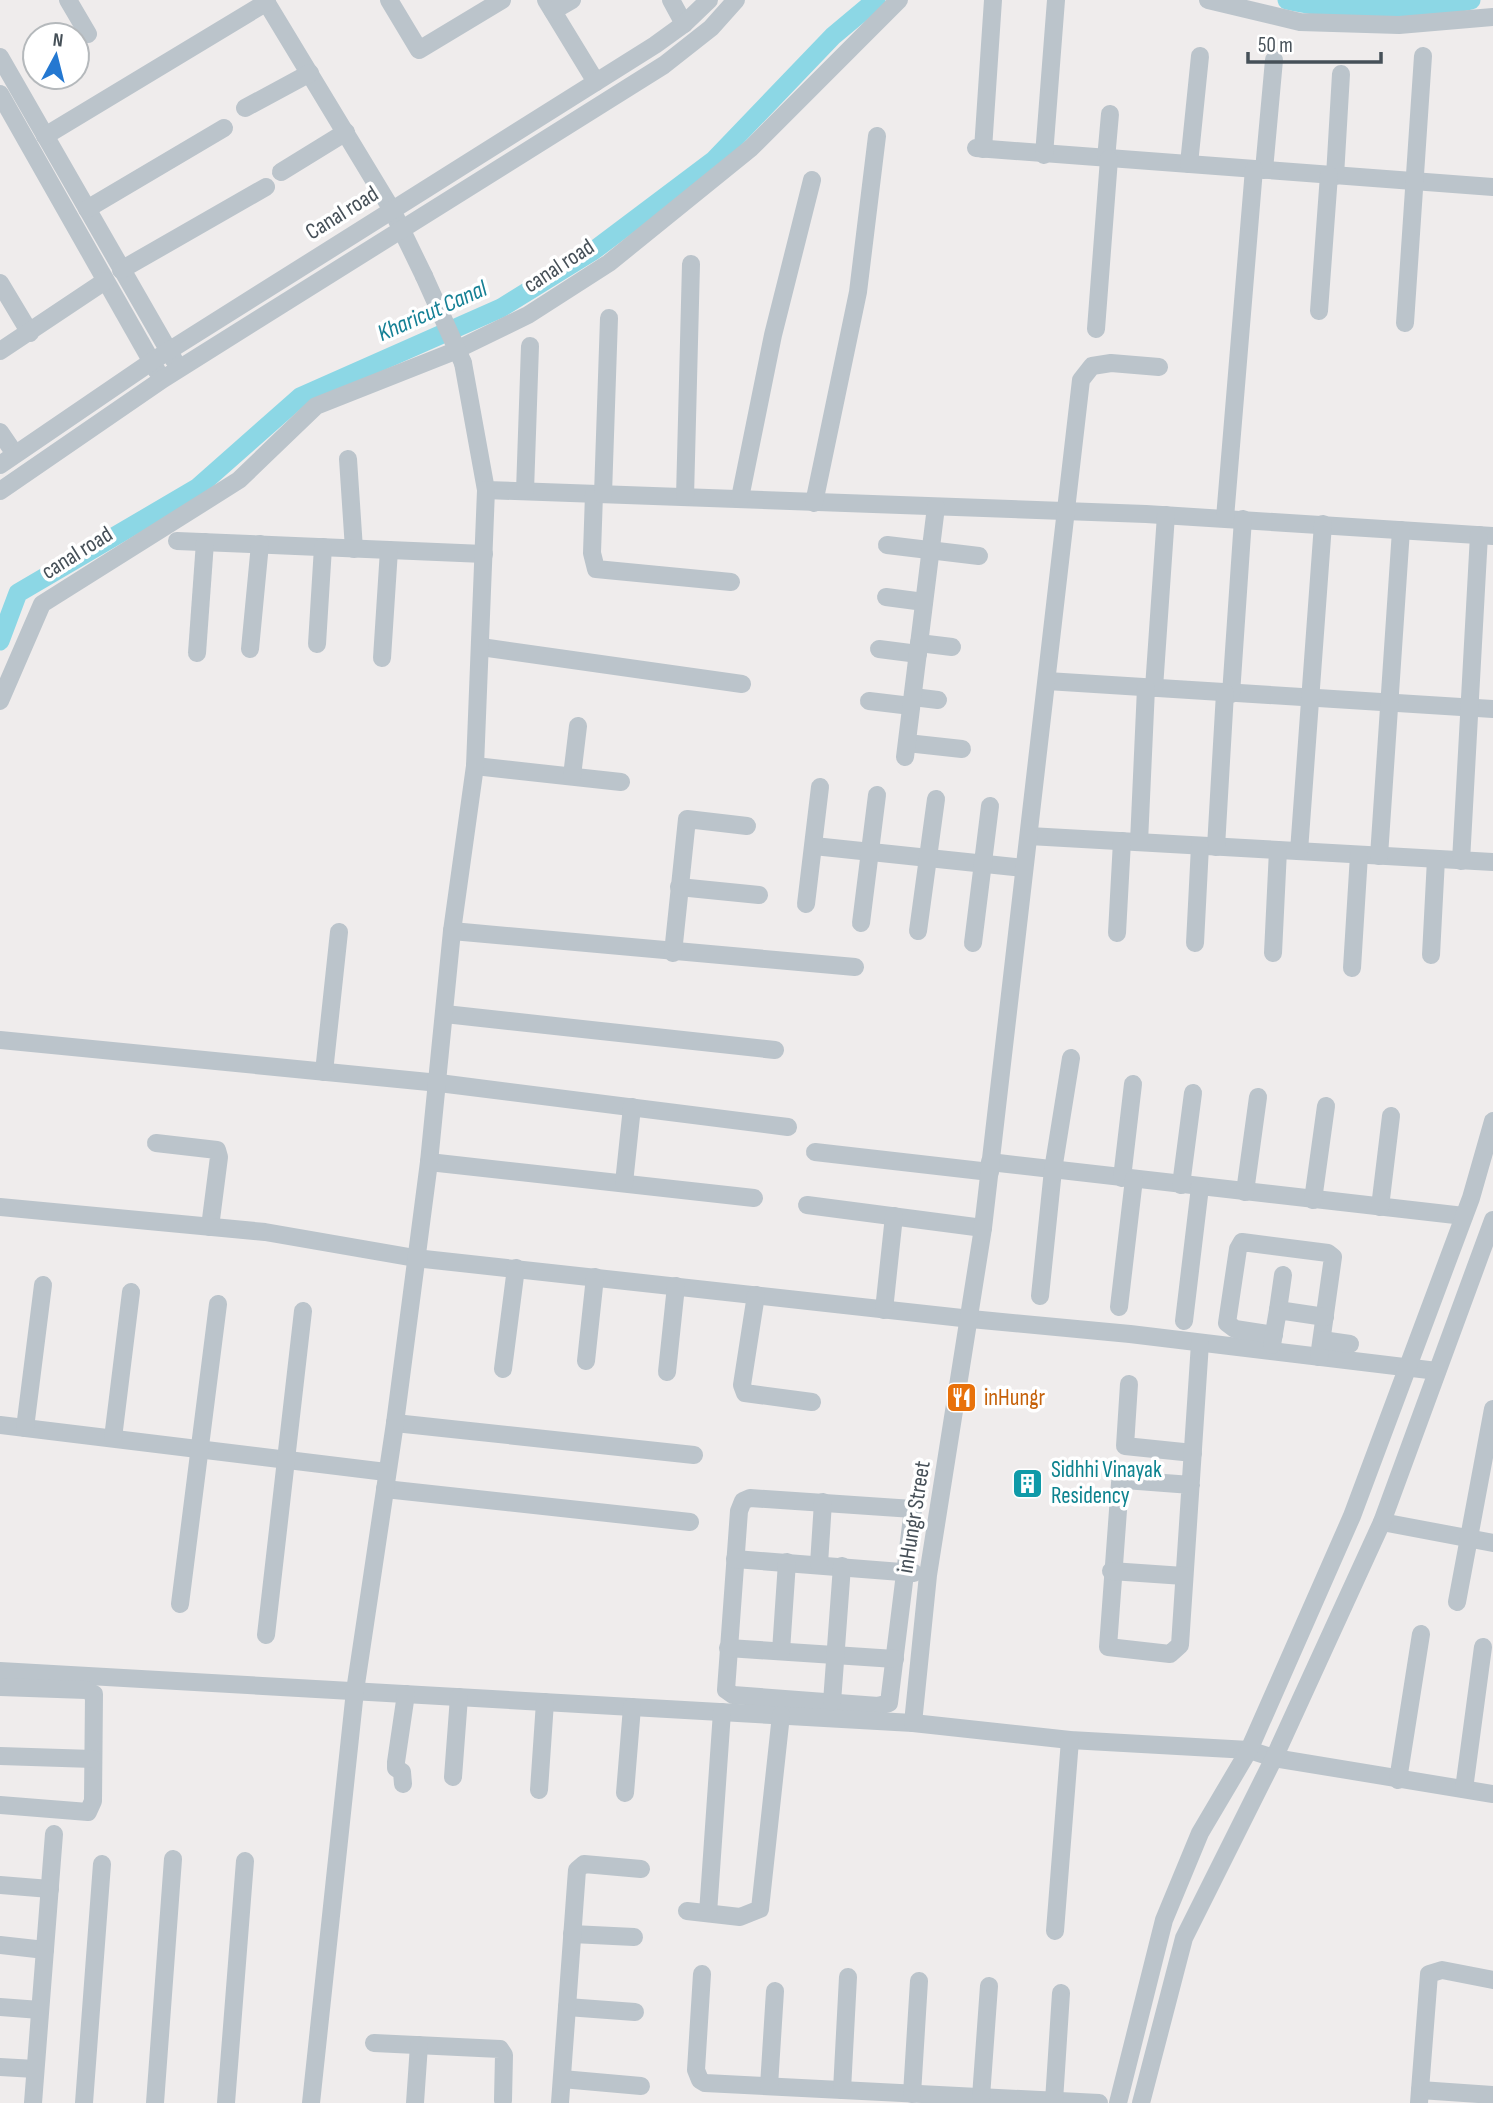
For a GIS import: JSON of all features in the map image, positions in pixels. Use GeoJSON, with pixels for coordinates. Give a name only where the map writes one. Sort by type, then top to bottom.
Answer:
{"type":"FeatureCollection","features":[{"type":"Feature","properties":{"kind":"street"},"geometry":{"type":"LineString","coordinates":[[68,0],[80,21]]}},
{"type":"Feature","properties":{"kind":"street"},"geometry":{"type":"LineString","coordinates":[[389,0],[419,50],[502,0]]}},
{"type":"Feature","properties":{"kind":"street"},"geometry":{"type":"LineString","coordinates":[[572,0],[550,5],[596,82]]}},
{"type":"Feature","properties":{"kind":"street"},"geometry":{"type":"LineString","coordinates":[[671,0],[684,24]]}},
{"type":"Feature","properties":{"kind":"street","name":"Canal road"},"geometry":{"type":"LineString","coordinates":[[0,466],[151,362],[596,82],[684,24],[709,0]]}},
{"type":"Feature","properties":{"kind":"street"},"geometry":{"type":"LineString","coordinates":[[0,491],[163,379],[664,65],[711,28],[736,0]]}},
{"type":"Feature","properties":{"kind":"street","name":"canal road"},"geometry":{"type":"LineString","coordinates":[[0,701],[42,604],[239,480],[316,406],[450,353],[528,315],[609,263],[751,148],[900,0]]}},
{"type":"Feature","properties":{"kind":"street"},"geometry":{"type":"LineString","coordinates":[[993,0],[980,148],[1415,182],[1493,182]]}},
{"type":"Feature","properties":{"kind":"street"},"geometry":{"type":"LineString","coordinates":[[1044,155],[1056,0]]}},
{"type":"Feature","properties":{"kind":"street"},"geometry":{"type":"LineString","coordinates":[[1208,0],[1300,22],[1399,25],[1493,17]]}},
{"type":"Feature","properties":{"kind":"street"},"geometry":{"type":"LineString","coordinates":[[45,136],[266,1],[392,210],[424,275],[463,363],[486,490],[475,765],[452,932],[429,1162],[395,1423],[355,1691],[312,2103]]}},
{"type":"Feature","properties":{"kind":"street"},"geometry":{"type":"LineString","coordinates":[[1189,164],[1200,55]]}},
{"type":"Feature","properties":{"kind":"street"},"geometry":{"type":"LineString","coordinates":[[1405,323],[1423,56]]}},
{"type":"Feature","properties":{"kind":"street"},"geometry":{"type":"LineString","coordinates":[[0,57],[179,369]]}},
{"type":"Feature","properties":{"kind":"street"},"geometry":{"type":"LineString","coordinates":[[1225,518],[1259,170],[1274,60]]}},
{"type":"Feature","properties":{"kind":"street"},"geometry":{"type":"LineString","coordinates":[[245,108],[310,73]]}},
{"type":"Feature","properties":{"kind":"street"},"geometry":{"type":"LineString","coordinates":[[1319,312],[1341,74]]}},
{"type":"Feature","properties":{"kind":"street"},"geometry":{"type":"LineString","coordinates":[[1,98],[163,379]]}},
{"type":"Feature","properties":{"kind":"street"},"geometry":{"type":"LineString","coordinates":[[1096,330],[1110,114]]}},
{"type":"Feature","properties":{"kind":"street"},"geometry":{"type":"LineString","coordinates":[[87,209],[223,128]]}},
{"type":"Feature","properties":{"kind":"street"},"geometry":{"type":"LineString","coordinates":[[281,172],[346,132]]}},
{"type":"Feature","properties":{"kind":"street"},"geometry":{"type":"LineString","coordinates":[[814,503],[858,292],[877,136]]}},
{"type":"Feature","properties":{"kind":"street"},"geometry":{"type":"LineString","coordinates":[[740,498],[773,335],[812,180]]}},
{"type":"Feature","properties":{"kind":"street"},"geometry":{"type":"LineString","coordinates":[[121,270],[266,187]]}},
{"type":"Feature","properties":{"kind":"street"},"geometry":{"type":"LineString","coordinates":[[685,497],[691,264]]}},
{"type":"Feature","properties":{"kind":"street"},"geometry":{"type":"LineString","coordinates":[[0,351],[105,281]]}},
{"type":"Feature","properties":{"kind":"street"},"geometry":{"type":"LineString","coordinates":[[0,283],[30,333]]}},
{"type":"Feature","properties":{"kind":"street"},"geometry":{"type":"LineString","coordinates":[[609,318],[599,494],[592,553],[596,569],[731,582]]}},
{"type":"Feature","properties":{"kind":"street"},"geometry":{"type":"LineString","coordinates":[[525,491],[530,346]]}},
{"type":"Feature","properties":{"kind":"street","name":"inHungr Street"},"geometry":{"type":"LineString","coordinates":[[913,1723],[928,1575],[984,1227],[1081,380],[1092,366],[1111,363],[1159,367]]}},
{"type":"Feature","properties":{"kind":"street"},"geometry":{"type":"LineString","coordinates":[[0,432],[15,454]]}},
{"type":"Feature","properties":{"kind":"street"},"geometry":{"type":"LineString","coordinates":[[348,458],[354,549]]}},
{"type":"Feature","properties":{"kind":"street"},"geometry":{"type":"LineString","coordinates":[[486,490],[1167,515],[1486,536],[1469,708],[1461,861]]}},
{"type":"Feature","properties":{"kind":"street"},"geometry":{"type":"LineString","coordinates":[[936,507],[906,750],[962,749]]}},
{"type":"Feature","properties":{"kind":"street"},"geometry":{"type":"LineString","coordinates":[[1117,933],[1150,688],[1167,515]]}},
{"type":"Feature","properties":{"kind":"street"},"geometry":{"type":"LineString","coordinates":[[1195,943],[1228,694],[1243,519]]}},
{"type":"Feature","properties":{"kind":"street"},"geometry":{"type":"LineString","coordinates":[[1299,852],[1323,524]]}},
{"type":"Feature","properties":{"kind":"street"},"geometry":{"type":"LineString","coordinates":[[1379,856],[1401,530]]}},
{"type":"Feature","properties":{"kind":"street"},"geometry":{"type":"LineString","coordinates":[[177,541],[484,554]]}},
{"type":"Feature","properties":{"kind":"street"},"geometry":{"type":"LineString","coordinates":[[197,653],[205,542]]}},
{"type":"Feature","properties":{"kind":"street"},"geometry":{"type":"LineString","coordinates":[[250,649],[260,544]]}},
{"type":"Feature","properties":{"kind":"street"},"geometry":{"type":"LineString","coordinates":[[887,545],[979,556]]}},
{"type":"Feature","properties":{"kind":"street"},"geometry":{"type":"LineString","coordinates":[[317,644],[323,547]]}},
{"type":"Feature","properties":{"kind":"street"},"geometry":{"type":"LineString","coordinates":[[382,658],[389,550]]}},
{"type":"Feature","properties":{"kind":"street"},"geometry":{"type":"LineString","coordinates":[[886,597],[924,601]]}},
{"type":"Feature","properties":{"kind":"street"},"geometry":{"type":"LineString","coordinates":[[879,649],[952,647]]}},
{"type":"Feature","properties":{"kind":"street"},"geometry":{"type":"LineString","coordinates":[[481,648],[742,684]]}},
{"type":"Feature","properties":{"kind":"street"},"geometry":{"type":"LineString","coordinates":[[1047,681],[1493,709]]}},
{"type":"Feature","properties":{"kind":"street"},"geometry":{"type":"LineString","coordinates":[[869,701],[938,700]]}},
{"type":"Feature","properties":{"kind":"street"},"geometry":{"type":"LineString","coordinates":[[572,776],[578,726]]}},
{"type":"Feature","properties":{"kind":"street"},"geometry":{"type":"LineString","coordinates":[[475,765],[621,782]]}},
{"type":"Feature","properties":{"kind":"street"},"geometry":{"type":"LineString","coordinates":[[806,904],[820,787]]}},
{"type":"Feature","properties":{"kind":"street"},"geometry":{"type":"LineString","coordinates":[[861,923],[877,795]]}},
{"type":"Feature","properties":{"kind":"street"},"geometry":{"type":"LineString","coordinates":[[918,931],[936,799]]}},
{"type":"Feature","properties":{"kind":"street"},"geometry":{"type":"LineString","coordinates":[[973,943],[990,806]]}},
{"type":"Feature","properties":{"kind":"street"},"geometry":{"type":"LineString","coordinates":[[673,953],[687,819],[747,826]]}},
{"type":"Feature","properties":{"kind":"street"},"geometry":{"type":"LineString","coordinates":[[1029,836],[1493,862]]}},
{"type":"Feature","properties":{"kind":"street"},"geometry":{"type":"LineString","coordinates":[[814,846],[1024,868]]}},
{"type":"Feature","properties":{"kind":"street"},"geometry":{"type":"LineString","coordinates":[[1273,953],[1278,850]]}},
{"type":"Feature","properties":{"kind":"street"},"geometry":{"type":"LineString","coordinates":[[1352,968],[1359,855]]}},
{"type":"Feature","properties":{"kind":"street"},"geometry":{"type":"LineString","coordinates":[[1431,955],[1436,859]]}},
{"type":"Feature","properties":{"kind":"street"},"geometry":{"type":"LineString","coordinates":[[679,887],[759,895]]}},
{"type":"Feature","properties":{"kind":"street"},"geometry":{"type":"LineString","coordinates":[[324,1072],[339,932]]}},
{"type":"Feature","properties":{"kind":"street"},"geometry":{"type":"LineString","coordinates":[[452,932],[855,967]]}},
{"type":"Feature","properties":{"kind":"street"},"geometry":{"type":"LineString","coordinates":[[445,1014],[775,1050]]}},
{"type":"Feature","properties":{"kind":"street"},"geometry":{"type":"LineString","coordinates":[[0,1040],[439,1083],[788,1127]]}},
{"type":"Feature","properties":{"kind":"street"},"geometry":{"type":"LineString","coordinates":[[1040,1296],[1053,1170],[1071,1058]]}},
{"type":"Feature","properties":{"kind":"street"},"geometry":{"type":"LineString","coordinates":[[1119,1307],[1133,1084]]}},
{"type":"Feature","properties":{"kind":"street"},"geometry":{"type":"LineString","coordinates":[[1181,1185],[1193,1093]]}},
{"type":"Feature","properties":{"kind":"street"},"geometry":{"type":"LineString","coordinates":[[1245,1192],[1258,1097]]}},
{"type":"Feature","properties":{"kind":"street"},"geometry":{"type":"LineString","coordinates":[[1313,1200],[1326,1106]]}},
{"type":"Feature","properties":{"kind":"street"},"geometry":{"type":"LineString","coordinates":[[624,1183],[632,1107]]}},
{"type":"Feature","properties":{"kind":"street"},"geometry":{"type":"LineString","coordinates":[[1380,1207],[1391,1116]]}},
{"type":"Feature","properties":{"kind":"street"},"geometry":{"type":"LineString","coordinates":[[1118,2103],[1164,1920],[1200,1833],[1249,1750],[1352,1516],[1464,1216],[1493,1121]]}},
{"type":"Feature","properties":{"kind":"street"},"geometry":{"type":"LineString","coordinates":[[156,1143],[217,1150],[219,1157],[210,1227]]}},
{"type":"Feature","properties":{"kind":"street"},"geometry":{"type":"LineString","coordinates":[[815,1153],[1053,1170],[1464,1216]]}},
{"type":"Feature","properties":{"kind":"street"},"geometry":{"type":"LineString","coordinates":[[429,1162],[754,1198]]}},
{"type":"Feature","properties":{"kind":"street"},"geometry":{"type":"LineString","coordinates":[[1184,1321],[1200,1187]]}},
{"type":"Feature","properties":{"kind":"street"},"geometry":{"type":"LineString","coordinates":[[807,1205],[984,1227]]}},
{"type":"Feature","properties":{"kind":"street"},"geometry":{"type":"LineString","coordinates":[[0,1207],[265,1232],[415,1258],[971,1320],[1200,1343],[1273,1344],[1320,1349],[1437,1371]]}},
{"type":"Feature","properties":{"kind":"street"},"geometry":{"type":"LineString","coordinates":[[884,1310],[894,1216]]}},
{"type":"Feature","properties":{"kind":"street"},"geometry":{"type":"LineString","coordinates":[[1141,2103],[1184,1938],[1275,1758],[1382,1522],[1493,1220]]}},
{"type":"Feature","properties":{"kind":"street"},"geometry":{"type":"LineString","coordinates":[[1273,1344],[1235,1329],[1227,1323],[1238,1249],[1242,1242],[1332,1255],[1334,1260],[1320,1349]]}},
{"type":"Feature","properties":{"kind":"street"},"geometry":{"type":"LineString","coordinates":[[503,1369],[516,1268]]}},
{"type":"Feature","properties":{"kind":"street"},"geometry":{"type":"LineString","coordinates":[[1273,1344],[1283,1275]]}},
{"type":"Feature","properties":{"kind":"street"},"geometry":{"type":"LineString","coordinates":[[586,1361],[595,1277]]}},
{"type":"Feature","properties":{"kind":"street"},"geometry":{"type":"LineString","coordinates":[[25,1428],[43,1285]]}},
{"type":"Feature","properties":{"kind":"street"},"geometry":{"type":"LineString","coordinates":[[667,1372],[676,1286]]}},
{"type":"Feature","properties":{"kind":"street"},"geometry":{"type":"LineString","coordinates":[[113,1438],[131,1292]]}},
{"type":"Feature","properties":{"kind":"street"},"geometry":{"type":"LineString","coordinates":[[756,1295],[742,1385],[745,1393],[812,1402]]}},
{"type":"Feature","properties":{"kind":"street"},"geometry":{"type":"LineString","coordinates":[[180,1604],[218,1304]]}},
{"type":"Feature","properties":{"kind":"street"},"geometry":{"type":"LineString","coordinates":[[1278,1310],[1325,1317]]}},
{"type":"Feature","properties":{"kind":"street"},"geometry":{"type":"LineString","coordinates":[[266,1635],[303,1311]]}},
{"type":"Feature","properties":{"kind":"street"},"geometry":{"type":"LineString","coordinates":[[1191,1485],[1122,1481],[1118,1487],[1108,1647],[1170,1654],[1180,1645],[1184,1576],[1191,1485],[1200,1343]]}},
{"type":"Feature","properties":{"kind":"street"},"geometry":{"type":"LineString","coordinates":[[1320,1349],[1350,1344]]}},
{"type":"Feature","properties":{"kind":"street"},"geometry":{"type":"LineString","coordinates":[[1129,1384],[1125,1446],[1193,1453]]}},
{"type":"Feature","properties":{"kind":"street"},"geometry":{"type":"LineString","coordinates":[[1457,1602],[1493,1409]]}},
{"type":"Feature","properties":{"kind":"street"},"geometry":{"type":"LineString","coordinates":[[395,1423],[694,1455]]}},
{"type":"Feature","properties":{"kind":"street"},"geometry":{"type":"LineString","coordinates":[[0,1425],[288,1460],[385,1481],[690,1522]]}},
{"type":"Feature","properties":{"kind":"street"},"geometry":{"type":"LineString","coordinates":[[750,1498],[913,1509],[889,1703],[878,1706],[729,1693],[725,1685],[735,1559],[739,1511],[743,1501],[750,1498]]}},
{"type":"Feature","properties":{"kind":"street"},"geometry":{"type":"LineString","coordinates":[[819,1564],[823,1502]]}},
{"type":"Feature","properties":{"kind":"street"},"geometry":{"type":"LineString","coordinates":[[1382,1522],[1493,1543]]}},
{"type":"Feature","properties":{"kind":"street"},"geometry":{"type":"LineString","coordinates":[[735,1559],[928,1575]]}},
{"type":"Feature","properties":{"kind":"street"},"geometry":{"type":"LineString","coordinates":[[780,1651],[787,1562]]}},
{"type":"Feature","properties":{"kind":"street"},"geometry":{"type":"LineString","coordinates":[[832,1702],[842,1566]]}},
{"type":"Feature","properties":{"kind":"street"},"geometry":{"type":"LineString","coordinates":[[1111,1571],[1184,1576]]}},
{"type":"Feature","properties":{"kind":"street"},"geometry":{"type":"LineString","coordinates":[[1398,1780],[1421,1634]]}},
{"type":"Feature","properties":{"kind":"street"},"geometry":{"type":"LineString","coordinates":[[1464,1789],[1483,1647]]}},
{"type":"Feature","properties":{"kind":"street"},"geometry":{"type":"LineString","coordinates":[[728,1648],[895,1659]]}},
{"type":"Feature","properties":{"kind":"street"},"geometry":{"type":"LineString","coordinates":[[0,1671],[913,1723],[1070,1740],[1249,1750],[1275,1758],[1493,1794]]}},
{"type":"Feature","properties":{"kind":"street"},"geometry":{"type":"LineString","coordinates":[[0,1687],[94,1694],[93,1801],[88,1812],[0,1805]]}},
{"type":"Feature","properties":{"kind":"street"},"geometry":{"type":"LineString","coordinates":[[403,1784],[402,1772],[396,1768],[396,1762],[406,1694]]}},
{"type":"Feature","properties":{"kind":"street"},"geometry":{"type":"LineString","coordinates":[[453,1777],[459,1697]]}},
{"type":"Feature","properties":{"kind":"street"},"geometry":{"type":"LineString","coordinates":[[539,1790],[545,1702]]}},
{"type":"Feature","properties":{"kind":"street"},"geometry":{"type":"LineString","coordinates":[[625,1793],[632,1707]]}},
{"type":"Feature","properties":{"kind":"street"},"geometry":{"type":"LineString","coordinates":[[708,1913],[722,1712]]}},
{"type":"Feature","properties":{"kind":"street"},"geometry":{"type":"LineString","coordinates":[[687,1911],[740,1917],[760,1909],[781,1715]]}},
{"type":"Feature","properties":{"kind":"street"},"geometry":{"type":"LineString","coordinates":[[1055,1931],[1070,1740]]}},
{"type":"Feature","properties":{"kind":"street"},"geometry":{"type":"LineString","coordinates":[[0,1756],[93,1759]]}},
{"type":"Feature","properties":{"kind":"street"},"geometry":{"type":"LineString","coordinates":[[33,2103],[54,1834]]}},
{"type":"Feature","properties":{"kind":"street"},"geometry":{"type":"LineString","coordinates":[[155,2103],[173,1859]]}},
{"type":"Feature","properties":{"kind":"street"},"geometry":{"type":"LineString","coordinates":[[226,2103],[245,1861]]}},
{"type":"Feature","properties":{"kind":"street"},"geometry":{"type":"LineString","coordinates":[[84,2103],[102,1864]]}},
{"type":"Feature","properties":{"kind":"street"},"geometry":{"type":"LineString","coordinates":[[560,2103],[576,1876],[580,1866],[640,1869]]}},
{"type":"Feature","properties":{"kind":"street"},"geometry":{"type":"LineString","coordinates":[[0,1885],[50,1889]]}},
{"type":"Feature","properties":{"kind":"street"},"geometry":{"type":"LineString","coordinates":[[572,1934],[634,1937]]}},
{"type":"Feature","properties":{"kind":"street"},"geometry":{"type":"LineString","coordinates":[[0,1945],[45,1950]]}},
{"type":"Feature","properties":{"kind":"street"},"geometry":{"type":"LineString","coordinates":[[1493,1980],[1442,1970],[1429,1974],[1419,2096],[1493,2095]]}},
{"type":"Feature","properties":{"kind":"street"},"geometry":{"type":"LineString","coordinates":[[702,1974],[696,2070],[700,2080],[769,2086],[810,2096],[842,2090],[1099,2103]]}},
{"type":"Feature","properties":{"kind":"street"},"geometry":{"type":"LineString","coordinates":[[842,2090],[848,1977]]}},
{"type":"Feature","properties":{"kind":"street"},"geometry":{"type":"LineString","coordinates":[[912,2094],[919,1981]]}},
{"type":"Feature","properties":{"kind":"street"},"geometry":{"type":"LineString","coordinates":[[981,2097],[989,1986]]}},
{"type":"Feature","properties":{"kind":"street"},"geometry":{"type":"LineString","coordinates":[[769,2086],[775,1991]]}},
{"type":"Feature","properties":{"kind":"street"},"geometry":{"type":"LineString","coordinates":[[1054,2101],[1061,1993]]}},
{"type":"Feature","properties":{"kind":"street"},"geometry":{"type":"LineString","coordinates":[[0,2007],[40,2010]]}},
{"type":"Feature","properties":{"kind":"street"},"geometry":{"type":"LineString","coordinates":[[567,2007],[635,2012]]}},
{"type":"Feature","properties":{"kind":"street"},"geometry":{"type":"LineString","coordinates":[[374,2043],[503,2051],[503,2100]]}},
{"type":"Feature","properties":{"kind":"street"},"geometry":{"type":"LineString","coordinates":[[415,2103],[419,2045]]}},
{"type":"Feature","properties":{"kind":"street"},"geometry":{"type":"LineString","coordinates":[[0,2067],[35,2069]]}},
{"type":"Feature","properties":{"kind":"street"},"geometry":{"type":"LineString","coordinates":[[562,2079],[641,2086]]}},
{"type":"Feature","properties":{"kind":"waterway","name":"Kharicut Canal"},"geometry":{"type":"LineString","coordinates":[[0,641],[18,593],[197,488],[300,397],[501,308],[593,251],[714,160],[833,36],[876,0]]}},
{"type":"Feature","properties":{"kind":"waterway","name":"Kharicut Canal"},"geometry":{"type":"LineString","coordinates":[[1287,0],[1330,7],[1379,9],[1428,7],[1471,0]]}},
{"type":"Feature","properties":{"kind":"place","name":"inHungr"},"geometry":{"type":"Point","coordinates":[961,1398]}},
{"type":"Feature","properties":{"kind":"place","name":"Sidhhi Vinayak Residency"},"geometry":{"type":"Point","coordinates":[1028,1483]}}]}
